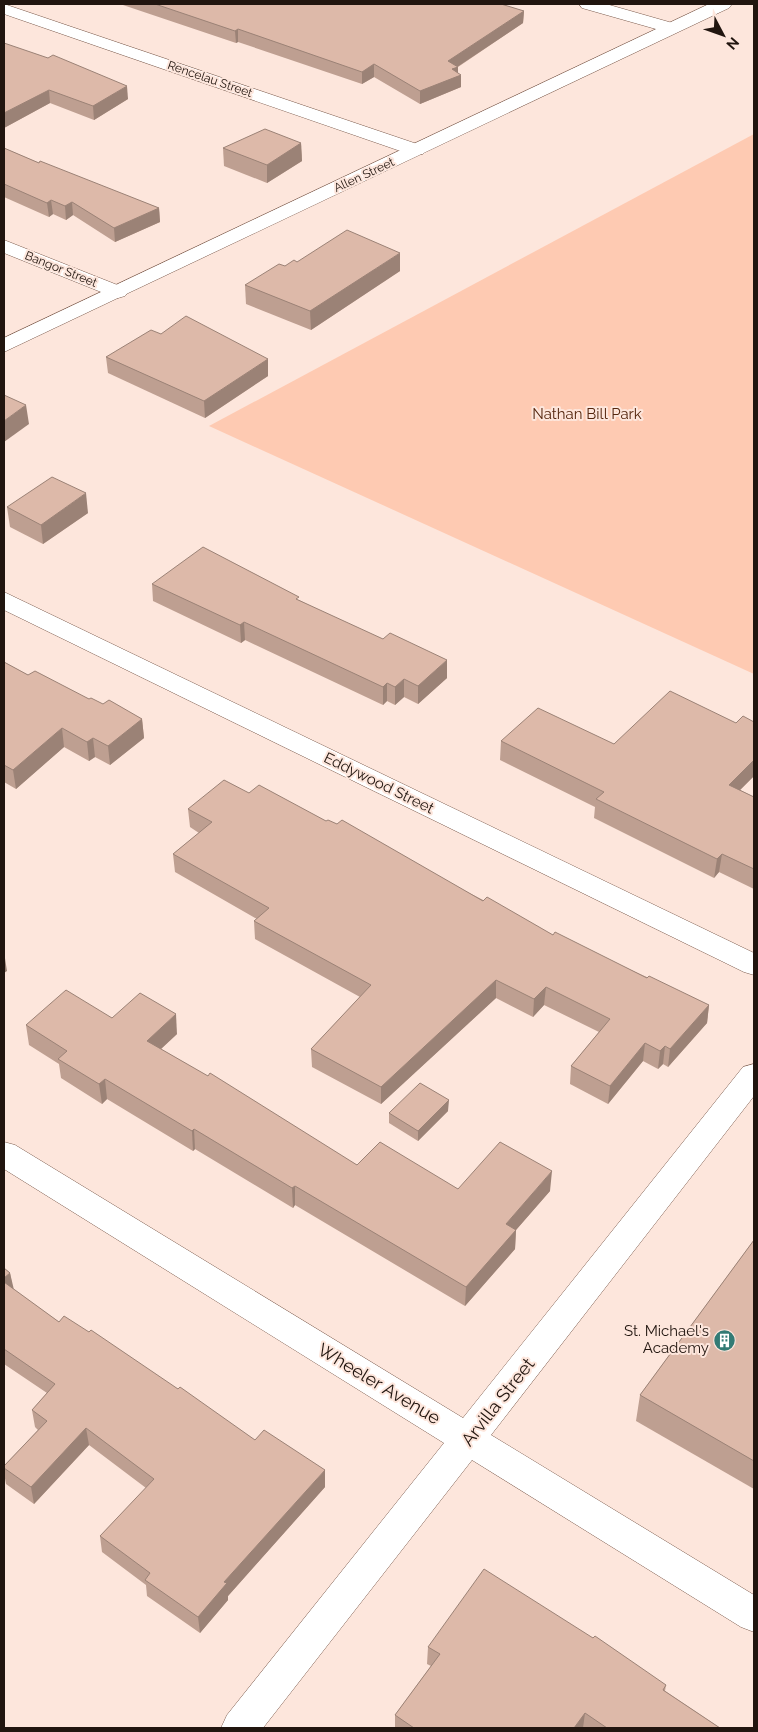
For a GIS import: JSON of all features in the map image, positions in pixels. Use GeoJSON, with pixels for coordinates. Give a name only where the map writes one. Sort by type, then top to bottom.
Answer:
{"type":"FeatureCollection","features":[{"type":"Feature","properties":{"kind":"street"},"geometry":{"type":"LineString","coordinates":[[588,4],[670,28]]}},
{"type":"Feature","properties":{"kind":"street","name":"Allen Street"},"geometry":{"type":"LineString","coordinates":[[4,346],[723,4]]}},
{"type":"Feature","properties":{"kind":"street","name":"Rencelau Street"},"geometry":{"type":"LineString","coordinates":[[4,8],[416,150]]}},
{"type":"Feature","properties":{"kind":"street","name":"Bangor Street"},"geometry":{"type":"LineString","coordinates":[[4,246],[118,292]]}},
{"type":"Feature","properties":{"kind":"street","name":"Eddywood Street"},"geometry":{"type":"LineString","coordinates":[[4,600],[754,965]]}},
{"type":"Feature","properties":{"kind":"street","name":"Arvilla Street"},"geometry":{"type":"LineString","coordinates":[[240,1728],[470,1439],[754,1074]]}},
{"type":"Feature","properties":{"kind":"street","name":"Wheeler Avenue"},"geometry":{"type":"LineString","coordinates":[[4,1154],[754,1614]]}},
{"type":"Feature","properties":{"kind":"green space","name":"Nathan Bill Park"},"geometry":{"type":"Polygon","coordinates":[[[754,134],[754,674],[209,426],[754,134]]]}},
{"type":"Feature","properties":{"kind":"building"},"geometry":{"type":"Polygon","coordinates":[[[155,4],[501,4],[524,11],[448,61],[458,67],[452,69],[461,75],[420,91],[374,64],[362,72],[238,29],[235,31],[155,4]]]}},
{"type":"Feature","properties":{"kind":"building"},"geometry":{"type":"Polygon","coordinates":[[[4,43],[48,58],[53,55],[127,86],[93,106],[49,90],[4,113],[4,43]]]}},
{"type":"Feature","properties":{"kind":"building"},"geometry":{"type":"Polygon","coordinates":[[[265,129],[301,143],[267,165],[223,148],[265,129]]]}},
{"type":"Feature","properties":{"kind":"building"},"geometry":{"type":"Polygon","coordinates":[[[4,148],[159,208],[114,228],[72,202],[65,206],[51,200],[47,203],[4,184],[4,148]]]}},
{"type":"Feature","properties":{"kind":"building"},"geometry":{"type":"Polygon","coordinates":[[[347,230],[400,253],[310,311],[245,285],[279,264],[285,266],[294,260],[297,262],[347,230]]]}},
{"type":"Feature","properties":{"kind":"building"},"geometry":{"type":"Polygon","coordinates":[[[186,316],[268,359],[204,401],[106,357],[151,330],[161,334],[186,316]]]}},
{"type":"Feature","properties":{"kind":"building"},"geometry":{"type":"Polygon","coordinates":[[[4,395],[26,405],[4,421],[4,395]]]}},
{"type":"Feature","properties":{"kind":"building"},"geometry":{"type":"Polygon","coordinates":[[[52,477],[86,493],[41,525],[7,507],[52,477]]]}},
{"type":"Feature","properties":{"kind":"building"},"geometry":{"type":"Polygon","coordinates":[[[203,547],[299,597],[296,599],[383,639],[390,633],[447,660],[418,686],[404,679],[395,687],[387,683],[383,687],[244,622],[240,625],[152,584],[203,547]]]}},
{"type":"Feature","properties":{"kind":"building"},"geometry":{"type":"Polygon","coordinates":[[[4,662],[28,675],[35,671],[89,699],[91,698],[103,704],[109,700],[142,719],[108,746],[93,738],[87,742],[62,728],[13,770],[4,765],[4,662]]]}},
{"type":"Feature","properties":{"kind":"building"},"geometry":{"type":"Polygon","coordinates":[[[670,691],[736,723],[743,716],[754,722],[754,760],[729,785],[754,797],[754,869],[722,854],[717,859],[596,799],[604,792],[501,741],[538,708],[614,744],[670,691]]]}},
{"type":"Feature","properties":{"kind":"building"},"geometry":{"type":"Polygon","coordinates":[[[224,780],[249,793],[259,785],[326,821],[337,824],[342,820],[483,901],[487,897],[553,935],[555,932],[647,978],[649,976],[709,1005],[670,1049],[665,1046],[660,1051],[645,1043],[610,1086],[571,1066],[610,1019],[546,987],[534,999],[496,980],[381,1087],[311,1049],[371,985],[254,921],[269,908],[173,854],[212,822],[188,809],[224,780]]]}},
{"type":"Feature","properties":{"kind":"building"},"geometry":{"type":"Polygon","coordinates":[[[66,990],[112,1018],[140,993],[176,1014],[147,1041],[208,1076],[210,1073],[357,1165],[380,1142],[458,1189],[500,1142],[552,1171],[506,1224],[516,1230],[466,1287],[295,1186],[292,1188],[194,1129],[192,1131],[105,1079],[99,1084],[58,1059],[67,1051],[26,1025],[66,990]]]}},
{"type":"Feature","properties":{"kind":"building"},"geometry":{"type":"Polygon","coordinates":[[[420,1083],[449,1100],[418,1131],[389,1113],[420,1083]]]}},
{"type":"Feature","properties":{"kind":"building","name":"St. Michael's Academy"},"geometry":{"type":"Polygon","coordinates":[[[754,1240],[754,1461],[640,1395],[754,1240]]]}},
{"type":"Feature","properties":{"kind":"building"},"geometry":{"type":"Polygon","coordinates":[[[4,1268],[10,1273],[4,1278],[4,1268]]]}},
{"type":"Feature","properties":{"kind":"building"},"geometry":{"type":"Polygon","coordinates":[[[4,1282],[59,1322],[64,1316],[89,1332],[91,1330],[178,1389],[180,1387],[255,1440],[264,1430],[325,1470],[224,1582],[227,1583],[198,1617],[145,1580],[150,1573],[100,1536],[154,1479],[86,1428],[31,1487],[4,1468],[47,1421],[32,1410],[55,1384],[4,1349],[4,1282]]]}},
{"type":"Feature","properties":{"kind":"building"},"geometry":{"type":"Polygon","coordinates":[[[484,1569],[593,1638],[595,1636],[666,1685],[663,1690],[720,1728],[607,1728],[585,1713],[574,1728],[414,1728],[395,1715],[440,1654],[428,1647],[484,1569]]]}},
{"type":"Feature","properties":{"kind":"place","name":"St. Michael's Academy"},"geometry":{"type":"Point","coordinates":[725,1340]}}]}
